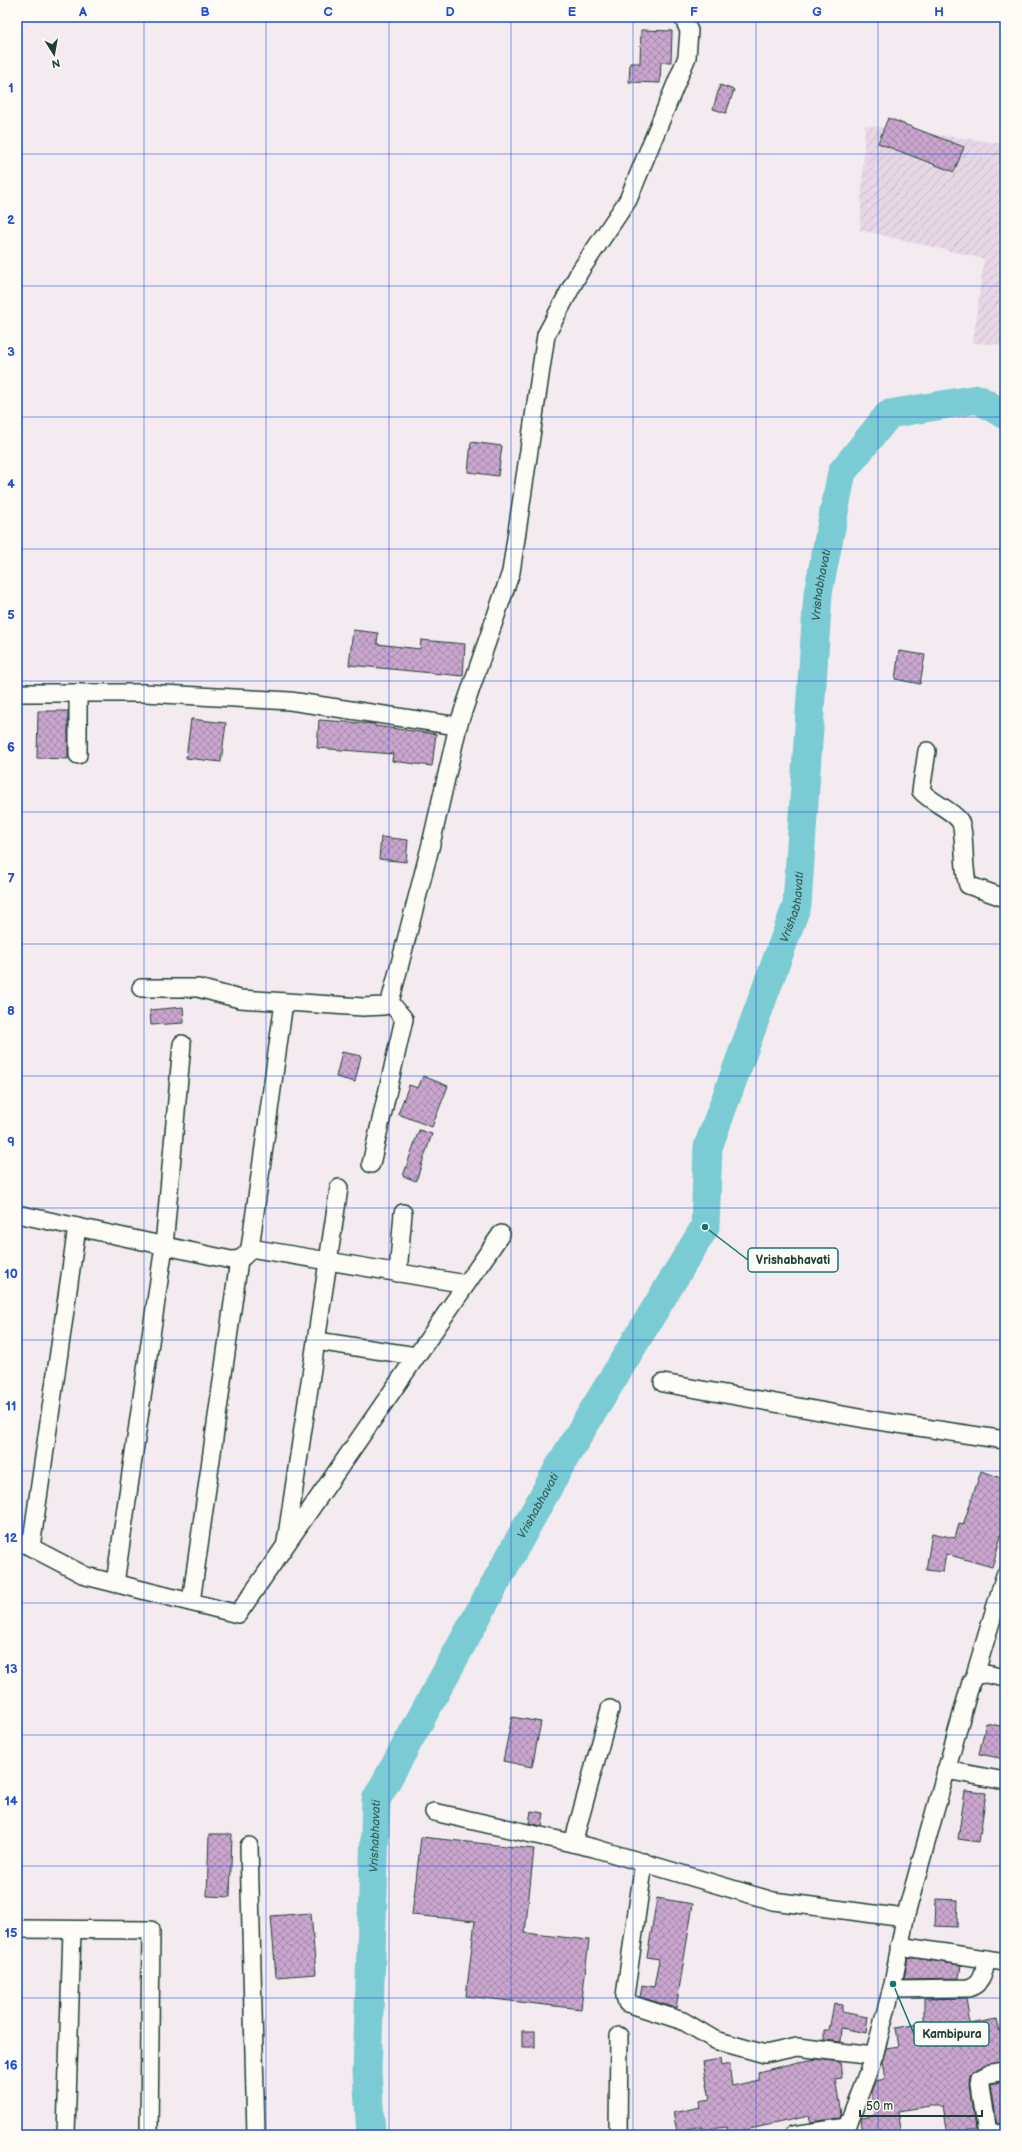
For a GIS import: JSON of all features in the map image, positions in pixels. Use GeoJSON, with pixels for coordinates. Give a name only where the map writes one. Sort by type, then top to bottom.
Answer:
{"type":"FeatureCollection","features":[{"type":"Feature","properties":{"kind":"street"},"geometry":{"type":"LineString","coordinates":[[141,988],[198,988],[240,999],[363,1007],[384,1006],[390,1002],[431,844],[458,726],[513,565],[546,335],[580,271],[628,200],[687,57],[688,32],[683,17]]}},
{"type":"Feature","properties":{"kind":"street"},"geometry":{"type":"LineString","coordinates":[[17,693],[145,693],[290,701],[458,726]]}},
{"type":"Feature","properties":{"kind":"street"},"geometry":{"type":"LineString","coordinates":[[78,693],[78,755]]}},
{"type":"Feature","properties":{"kind":"street"},"geometry":{"type":"LineString","coordinates":[[927,752],[921,791],[956,817],[962,824],[964,874],[968,884],[1005,898]]}},
{"type":"Feature","properties":{"kind":"street"},"geometry":{"type":"LineString","coordinates":[[191,1602],[284,1002]]}},
{"type":"Feature","properties":{"kind":"street"},"geometry":{"type":"LineString","coordinates":[[371,1164],[404,1018],[390,1002]]}},
{"type":"Feature","properties":{"kind":"street"},"geometry":{"type":"LineString","coordinates":[[116,1583],[164,1246],[182,1044]]}},
{"type":"Feature","properties":{"kind":"street"},"geometry":{"type":"LineString","coordinates":[[285,1546],[339,1188]]}},
{"type":"Feature","properties":{"kind":"street"},"geometry":{"type":"LineString","coordinates":[[17,1214],[231,1260],[244,1254],[329,1262],[466,1284]]}},
{"type":"Feature","properties":{"kind":"street"},"geometry":{"type":"LineString","coordinates":[[398,1273],[403,1214]]}},
{"type":"Feature","properties":{"kind":"street"},"geometry":{"type":"LineString","coordinates":[[77,1227],[24,1543],[86,1576],[238,1614],[501,1234]]}},
{"type":"Feature","properties":{"kind":"street"},"geometry":{"type":"LineString","coordinates":[[317,1341],[416,1356]]}},
{"type":"Feature","properties":{"kind":"street"},"geometry":{"type":"LineString","coordinates":[[663,1383],[858,1417],[1005,1440]]}},
{"type":"Feature","properties":{"kind":"street"},"geometry":{"type":"LineString","coordinates":[[793,2135],[848,2131],[874,2056],[892,1989],[905,1918],[971,1682],[975,1676],[1005,1575]]}},
{"type":"Feature","properties":{"kind":"street"},"geometry":{"type":"LineString","coordinates":[[975,1676],[986,1674],[1005,1678]]}},
{"type":"Feature","properties":{"kind":"street"},"geometry":{"type":"LineString","coordinates":[[574,1843],[610,1709]]}},
{"type":"Feature","properties":{"kind":"street"},"geometry":{"type":"LineString","coordinates":[[946,1770],[1005,1781]]}},
{"type":"Feature","properties":{"kind":"street"},"geometry":{"type":"LineString","coordinates":[[434,1812],[574,1843],[644,1862],[773,1901],[905,1918]]}},
{"type":"Feature","properties":{"kind":"street"},"geometry":{"type":"LineString","coordinates":[[249,1846],[256,2135]]}},
{"type":"Feature","properties":{"kind":"street"},"geometry":{"type":"LineString","coordinates":[[644,1862],[625,1996],[627,2003],[683,2020],[715,2040],[764,2054],[797,2047],[874,2056]]}},
{"type":"Feature","properties":{"kind":"street"},"geometry":{"type":"LineString","coordinates":[[17,1929],[151,1930],[149,2135]]}},
{"type":"Feature","properties":{"kind":"street"},"geometry":{"type":"LineString","coordinates":[[66,2135],[72,1930]]}},
{"type":"Feature","properties":{"kind":"street"},"geometry":{"type":"LineString","coordinates":[[899,1946],[1005,1962]]}},
{"type":"Feature","properties":{"kind":"street"},"geometry":{"type":"LineString","coordinates":[[892,1989],[968,1988],[976,1985],[982,1978],[987,1959]]}},
{"type":"Feature","properties":{"kind":"street"},"geometry":{"type":"LineString","coordinates":[[618,2135],[619,2036]]}},
{"type":"Feature","properties":{"kind":"street"},"geometry":{"type":"LineString","coordinates":[[1005,2071],[987,2074],[981,2077],[986,2135],[1005,2133]]}},
{"type":"Feature","properties":{"kind":"shaded area"},"geometry":{"type":"Polygon","coordinates":[[[865,125],[1005,144],[1005,345],[973,343],[984,259],[860,230],[865,125]]]}},
{"type":"Feature","properties":{"kind":"building"},"geometry":{"type":"Polygon","coordinates":[[[641,30],[672,31],[671,62],[661,62],[660,83],[629,82],[630,63],[640,63],[641,30]]]}},
{"type":"Feature","properties":{"kind":"building"},"geometry":{"type":"Polygon","coordinates":[[[720,85],[734,90],[726,113],[713,109],[720,85]]]}},
{"type":"Feature","properties":{"kind":"building"},"geometry":{"type":"Polygon","coordinates":[[[888,118],[964,147],[954,172],[878,143],[888,118]]]}},
{"type":"Feature","properties":{"kind":"building"},"geometry":{"type":"Polygon","coordinates":[[[471,442],[502,446],[498,476],[468,472],[471,442]]]}},
{"type":"Feature","properties":{"kind":"building"},"geometry":{"type":"Polygon","coordinates":[[[353,630],[378,633],[377,644],[420,649],[421,640],[465,644],[463,676],[349,665],[353,630]]]}},
{"type":"Feature","properties":{"kind":"building"},"geometry":{"type":"Polygon","coordinates":[[[899,651],[925,655],[920,684],[895,679],[899,651]]]}},
{"type":"Feature","properties":{"kind":"building"},"geometry":{"type":"Polygon","coordinates":[[[38,711],[68,711],[68,759],[37,758],[38,711]]]}},
{"type":"Feature","properties":{"kind":"building"},"geometry":{"type":"Polygon","coordinates":[[[191,719],[226,723],[221,762],[186,758],[191,719]]]}},
{"type":"Feature","properties":{"kind":"building"},"geometry":{"type":"Polygon","coordinates":[[[319,720],[375,724],[375,726],[436,734],[432,766],[392,761],[393,754],[317,748],[319,720]]]}},
{"type":"Feature","properties":{"kind":"building"},"geometry":{"type":"Polygon","coordinates":[[[381,837],[408,840],[406,862],[379,859],[381,837]]]}},
{"type":"Feature","properties":{"kind":"building"},"geometry":{"type":"Polygon","coordinates":[[[183,1007],[184,1023],[151,1025],[150,1010],[183,1007]]]}},
{"type":"Feature","properties":{"kind":"building"},"geometry":{"type":"Polygon","coordinates":[[[342,1052],[361,1056],[355,1082],[336,1077],[342,1052]]]}},
{"type":"Feature","properties":{"kind":"building"},"geometry":{"type":"Polygon","coordinates":[[[423,1076],[448,1086],[432,1127],[398,1114],[409,1085],[418,1088],[423,1076]]]}},
{"type":"Feature","properties":{"kind":"building"},"geometry":{"type":"Polygon","coordinates":[[[419,1130],[432,1134],[416,1181],[403,1176],[419,1130]]]}},
{"type":"Feature","properties":{"kind":"building"},"geometry":{"type":"Polygon","coordinates":[[[981,1471],[1005,1479],[1005,1523],[992,1567],[946,1554],[943,1572],[926,1570],[932,1533],[955,1538],[959,1524],[963,1525],[981,1471]]]}},
{"type":"Feature","properties":{"kind":"building"},"geometry":{"type":"Polygon","coordinates":[[[512,1717],[541,1722],[532,1767],[503,1761],[512,1717]]]}},
{"type":"Feature","properties":{"kind":"building"},"geometry":{"type":"Polygon","coordinates":[[[986,1723],[1005,1727],[1005,1759],[979,1754],[986,1723]]]}},
{"type":"Feature","properties":{"kind":"building"},"geometry":{"type":"Polygon","coordinates":[[[965,1791],[986,1793],[979,1842],[958,1839],[965,1791]]]}},
{"type":"Feature","properties":{"kind":"building"},"geometry":{"type":"Polygon","coordinates":[[[531,1811],[544,1813],[542,1826],[529,1823],[531,1811]]]}},
{"type":"Feature","properties":{"kind":"building"},"geometry":{"type":"Polygon","coordinates":[[[209,1834],[232,1834],[230,1897],[207,1896],[209,1834]]]}},
{"type":"Feature","properties":{"kind":"building"},"geometry":{"type":"Polygon","coordinates":[[[421,1837],[534,1849],[525,1933],[589,1940],[581,2009],[466,1996],[475,1921],[412,1915],[421,1837]]]}},
{"type":"Feature","properties":{"kind":"building"},"geometry":{"type":"Polygon","coordinates":[[[657,1898],[693,1904],[676,2008],[640,1997],[642,1985],[654,1987],[659,1959],[647,1957],[657,1898]]]}},
{"type":"Feature","properties":{"kind":"building"},"geometry":{"type":"Polygon","coordinates":[[[936,1899],[958,1900],[957,1927],[935,1926],[936,1899]]]}},
{"type":"Feature","properties":{"kind":"building"},"geometry":{"type":"Polygon","coordinates":[[[311,1913],[316,1974],[276,1977],[271,1916],[311,1913]]]}},
{"type":"Feature","properties":{"kind":"building"},"geometry":{"type":"Polygon","coordinates":[[[908,1957],[961,1965],[959,1978],[904,1979],[908,1957]]]}},
{"type":"Feature","properties":{"kind":"building"},"geometry":{"type":"Polygon","coordinates":[[[966,1998],[970,2024],[997,2019],[1003,2046],[999,2047],[1001,2062],[983,2065],[973,2071],[971,2075],[970,2085],[976,2129],[948,2134],[943,2106],[930,2106],[898,2111],[902,2135],[863,2135],[861,2117],[875,2115],[871,2092],[875,2081],[885,2079],[882,2062],[886,2048],[899,2046],[896,2028],[924,2023],[924,1999],[966,1998]]]}},
{"type":"Feature","properties":{"kind":"building"},"geometry":{"type":"Polygon","coordinates":[[[834,2004],[842,2005],[842,2012],[868,2017],[866,2033],[841,2028],[840,2042],[824,2040],[824,2030],[829,2030],[834,2004]]]}},
{"type":"Feature","properties":{"kind":"building"},"geometry":{"type":"Polygon","coordinates":[[[522,2031],[535,2031],[535,2047],[522,2047],[522,2031]]]}},
{"type":"Feature","properties":{"kind":"building"},"geometry":{"type":"Polygon","coordinates":[[[720,2059],[721,2066],[729,2064],[732,2086],[759,2080],[758,2072],[798,2062],[817,2059],[840,2062],[842,2078],[835,2079],[841,2114],[840,2118],[811,2122],[809,2116],[727,2134],[726,2127],[702,2130],[702,2126],[677,2131],[673,2113],[700,2107],[699,2101],[710,2099],[703,2062],[720,2059]]]}},
{"type":"Feature","properties":{"kind":"building"},"geometry":{"type":"Polygon","coordinates":[[[1005,2081],[1005,2123],[996,2124],[990,2084],[1005,2081]]]}},
{"type":"Feature","properties":{"kind":"waterway","name":"Vrishabhavati"},"geometry":{"type":"LineString","coordinates":[[371,2135],[367,2072],[376,1800],[562,1462],[705,1227],[708,1147],[797,905],[818,593],[842,472],[889,414],[978,399],[1005,415]]}},
{"type":"Feature","properties":{"kind":"place","name":"Vrishabhavati"},"geometry":{"type":"Point","coordinates":[705,1227]}},
{"type":"Feature","properties":{"kind":"place","name":"Kambipura"},"geometry":{"type":"Point","coordinates":[893,1984]}}]}
